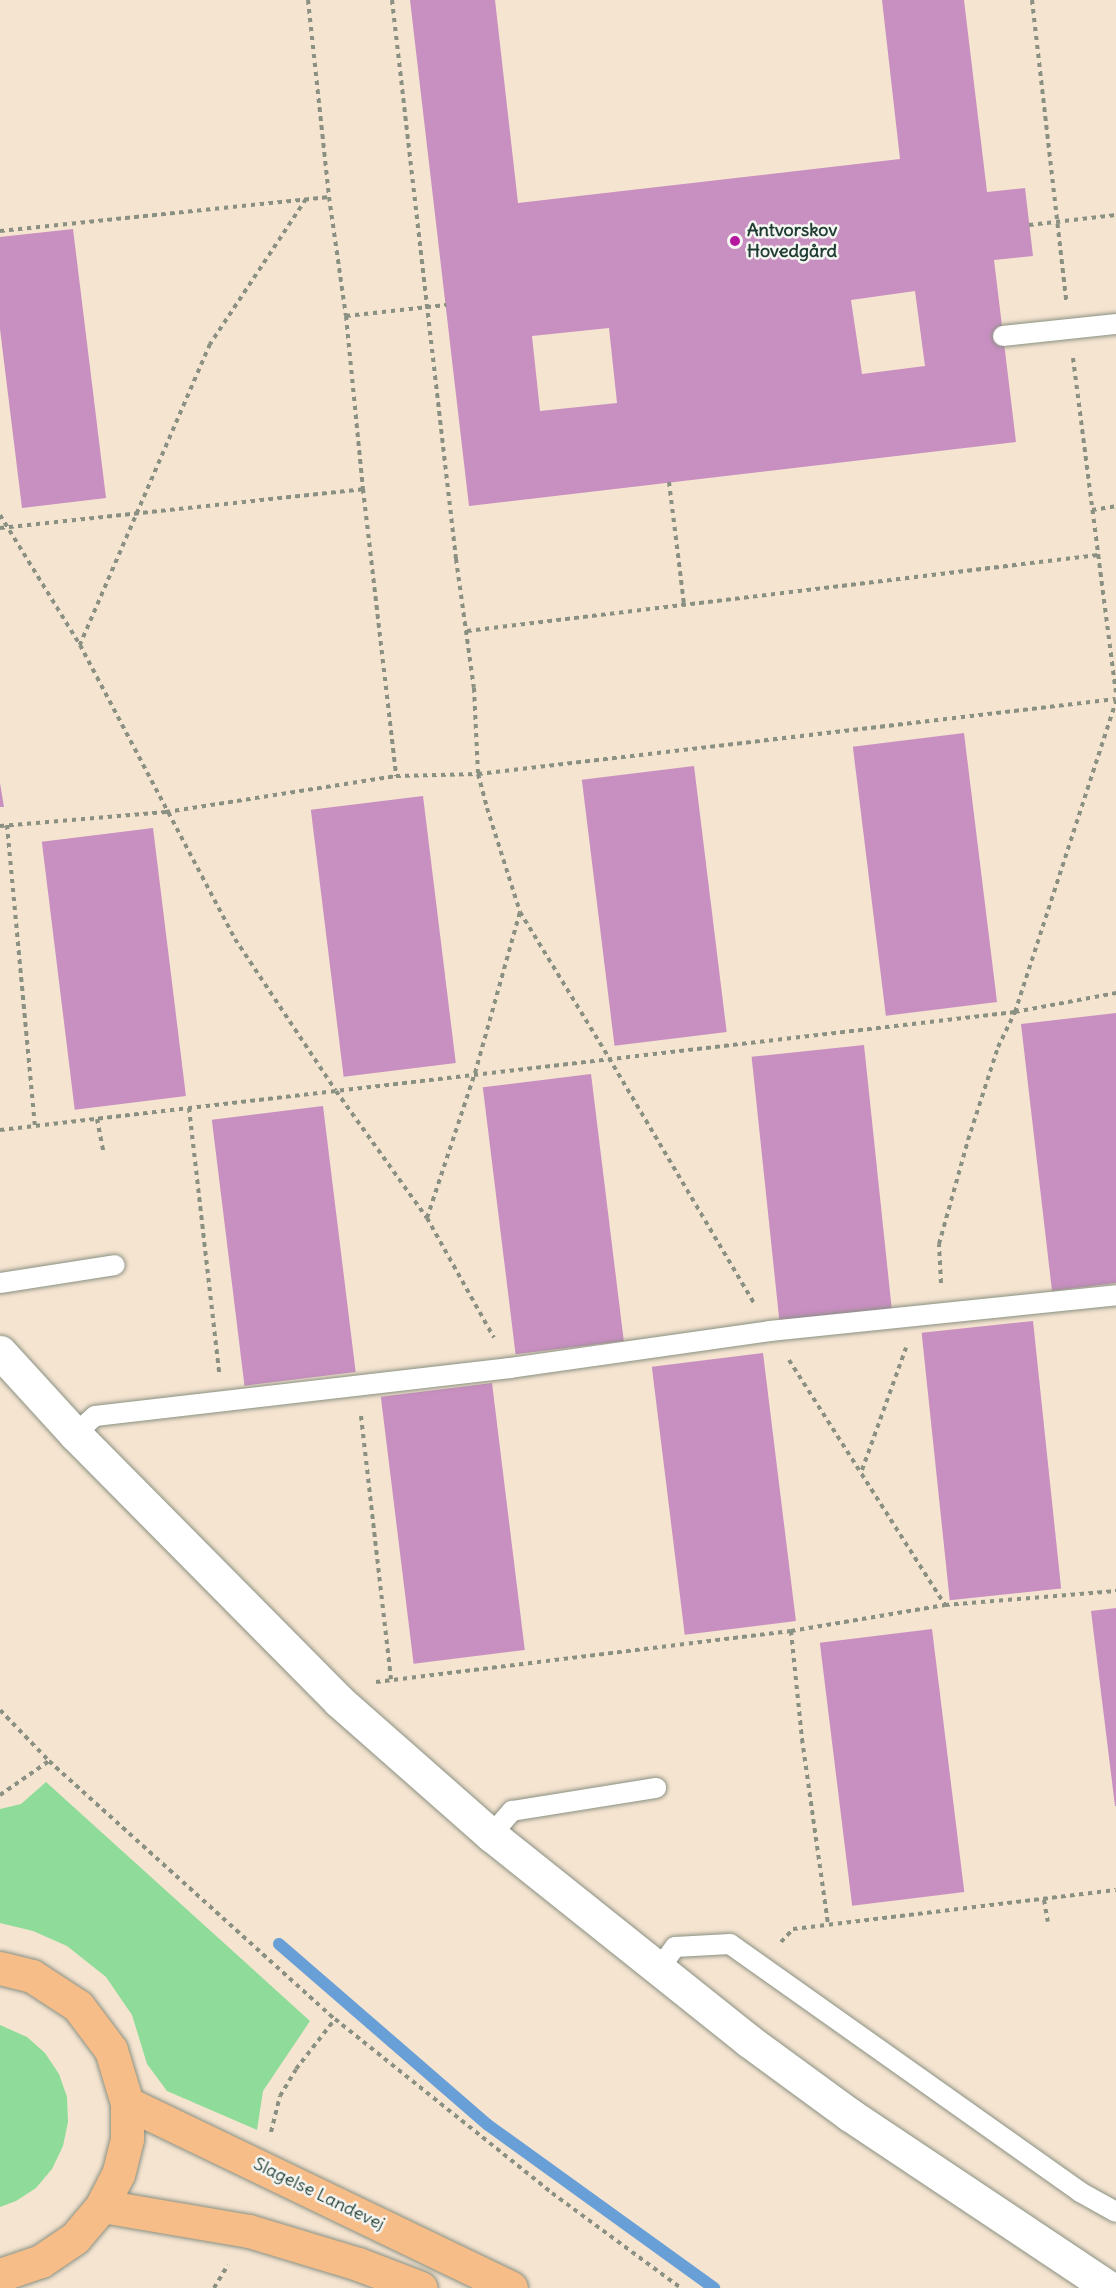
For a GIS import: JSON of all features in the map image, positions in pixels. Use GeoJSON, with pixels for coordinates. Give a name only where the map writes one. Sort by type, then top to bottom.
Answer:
{"type":"FeatureCollection","features":[{"type":"Feature","properties":{"kind":"main road"},"geometry":{"type":"LineString","coordinates":[[0,1968],[32,1976],[78,2006],[111,2050],[127,2103],[127,2139],[118,2174],[102,2206],[75,2238],[41,2261],[0,2275]]}},
{"type":"Feature","properties":{"kind":"main road","name":"Slagelse Landevej"},"geometry":{"type":"LineString","coordinates":[[127,2103],[511,2288]]}},
{"type":"Feature","properties":{"kind":"main road"},"geometry":{"type":"LineString","coordinates":[[102,2206],[249,2231],[358,2264],[421,2288]]}},
{"type":"Feature","properties":{"kind":"street"},"geometry":{"type":"LineString","coordinates":[[0,1352],[75,1434],[339,1701],[491,1835],[659,1969],[850,2115],[1109,2288]]}},
{"type":"Feature","properties":{"kind":"lane"},"geometry":{"type":"LineString","coordinates":[[1003,336],[1116,324]]}},
{"type":"Feature","properties":{"kind":"lane"},"geometry":{"type":"LineString","coordinates":[[0,1283],[115,1265]]}},
{"type":"Feature","properties":{"kind":"lane"},"geometry":{"type":"LineString","coordinates":[[75,1434],[95,1416],[510,1368],[770,1331],[1116,1295]]}},
{"type":"Feature","properties":{"kind":"lane"},"geometry":{"type":"LineString","coordinates":[[491,1835],[512,1811],[656,1788]]}},
{"type":"Feature","properties":{"kind":"lane"},"geometry":{"type":"LineString","coordinates":[[659,1969],[675,1947],[730,1944],[1080,2192],[1116,2212]]}},
{"type":"Feature","properties":{"kind":"path"},"geometry":{"type":"LineString","coordinates":[[308,0],[329,197],[346,316],[396,776]]}},
{"type":"Feature","properties":{"kind":"path"},"geometry":{"type":"LineString","coordinates":[[392,0],[456,559],[474,688],[478,774],[520,912],[770,1331],[862,1471],[945,1605]]}},
{"type":"Feature","properties":{"kind":"path"},"geometry":{"type":"LineString","coordinates":[[0,231],[329,197]]}},
{"type":"Feature","properties":{"kind":"path"},"geometry":{"type":"LineString","coordinates":[[80,645],[210,344],[306,200]]}},
{"type":"Feature","properties":{"kind":"path"},"geometry":{"type":"LineString","coordinates":[[1029,225],[1116,215]]}},
{"type":"Feature","properties":{"kind":"path"},"geometry":{"type":"LineString","coordinates":[[346,316],[446,305]]}},
{"type":"Feature","properties":{"kind":"path"},"geometry":{"type":"LineString","coordinates":[[669,482],[684,605]]}},
{"type":"Feature","properties":{"kind":"path"},"geometry":{"type":"LineString","coordinates":[[0,528],[363,489]]}},
{"type":"Feature","properties":{"kind":"path"},"geometry":{"type":"LineString","coordinates":[[1092,510],[1116,506]]}},
{"type":"Feature","properties":{"kind":"path"},"geometry":{"type":"LineString","coordinates":[[0,516],[80,645],[166,812],[235,939],[336,1092],[427,1218],[510,1368]]}},
{"type":"Feature","properties":{"kind":"path"},"geometry":{"type":"LineString","coordinates":[[467,631],[1098,555]]}},
{"type":"Feature","properties":{"kind":"path"},"geometry":{"type":"LineString","coordinates":[[1106,614],[1116,692]]}},
{"type":"Feature","properties":{"kind":"path"},"geometry":{"type":"LineString","coordinates":[[0,826],[166,812],[396,776],[478,774],[1116,700],[1015,1012],[994,1057],[939,1244],[942,1298],[918,1314],[862,1471]]}},
{"type":"Feature","properties":{"kind":"path"},"geometry":{"type":"LineString","coordinates":[[7,825],[35,1126]]}},
{"type":"Feature","properties":{"kind":"path"},"geometry":{"type":"LineString","coordinates":[[427,1218],[475,1074],[520,912]]}},
{"type":"Feature","properties":{"kind":"path"},"geometry":{"type":"LineString","coordinates":[[0,1130],[1015,1012],[1116,993]]}},
{"type":"Feature","properties":{"kind":"path"},"geometry":{"type":"LineString","coordinates":[[189,1108],[222,1401]]}},
{"type":"Feature","properties":{"kind":"path"},"geometry":{"type":"LineString","coordinates":[[97,1119],[103,1150]]}},
{"type":"Feature","properties":{"kind":"path"},"geometry":{"type":"LineString","coordinates":[[358,1385],[391,1679]]}},
{"type":"Feature","properties":{"kind":"path"},"geometry":{"type":"LineString","coordinates":[[339,1701],[357,1685],[391,1679],[791,1631],[945,1605],[1116,1591]]}},
{"type":"Feature","properties":{"kind":"path"},"geometry":{"type":"LineString","coordinates":[[791,1631],[802,1738],[828,1925]]}},
{"type":"Feature","properties":{"kind":"path"},"geometry":{"type":"LineString","coordinates":[[0,1710],[49,1761],[335,2019],[552,2193],[681,2288]]}},
{"type":"Feature","properties":{"kind":"path"},"geometry":{"type":"LineString","coordinates":[[0,1795],[49,1761]]}},
{"type":"Feature","properties":{"kind":"path"},"geometry":{"type":"LineString","coordinates":[[761,1965],[793,1929],[1116,1890]]}},
{"type":"Feature","properties":{"kind":"path"},"geometry":{"type":"LineString","coordinates":[[1044,1900],[1048,1922]]}},
{"type":"Feature","properties":{"kind":"green space"},"geometry":{"type":"Polygon","coordinates":[[[46,1782],[310,2021],[263,2091],[257,2130],[167,2091],[147,2064],[132,2015],[106,1977],[67,1946],[33,1931],[0,1923],[0,1809],[21,1804],[46,1782]]]}},
{"type":"Feature","properties":{"kind":"green space"},"geometry":{"type":"Polygon","coordinates":[[[0,2025],[27,2037],[45,2053],[59,2074],[67,2097],[68,2122],[63,2146],[52,2169],[36,2188],[16,2201],[0,2207],[0,2025]]]}},
{"type":"Feature","properties":{"kind":"building","name":"Antvorskov Hovedgård"},"geometry":{"type":"Polygon","coordinates":[[[410,0],[495,0],[518,203],[900,159],[882,0],[964,0],[987,192],[1025,188],[1033,256],[994,260],[1016,442],[469,506],[410,0]],[[915,291],[851,300],[862,374],[925,366],[915,291]],[[609,328],[532,336],[540,411],[617,403],[609,328]]]}},
{"type":"Feature","properties":{"kind":"building"},"geometry":{"type":"Polygon","coordinates":[[[73,229],[106,498],[22,508],[0,329],[0,237],[73,229]]]}},
{"type":"Feature","properties":{"kind":"building"},"geometry":{"type":"Polygon","coordinates":[[[964,733],[997,1002],[886,1016],[853,747],[964,733]]]}},
{"type":"Feature","properties":{"kind":"building"},"geometry":{"type":"Polygon","coordinates":[[[694,766],[727,1032],[615,1046],[582,780],[694,766]]]}},
{"type":"Feature","properties":{"kind":"building"},"geometry":{"type":"Polygon","coordinates":[[[0,783],[4,807],[0,807],[0,783]]]}},
{"type":"Feature","properties":{"kind":"building"},"geometry":{"type":"Polygon","coordinates":[[[423,796],[456,1063],[344,1077],[311,810],[423,796]]]}},
{"type":"Feature","properties":{"kind":"building"},"geometry":{"type":"Polygon","coordinates":[[[153,828],[186,1096],[75,1110],[42,842],[153,828]]]}},
{"type":"Feature","properties":{"kind":"building"},"geometry":{"type":"Polygon","coordinates":[[[1116,1013],[1116,1283],[1052,1291],[1021,1024],[1116,1013]]]}},
{"type":"Feature","properties":{"kind":"building"},"geometry":{"type":"Polygon","coordinates":[[[864,1045],[892,1310],[779,1321],[752,1057],[864,1045]]]}},
{"type":"Feature","properties":{"kind":"building"},"geometry":{"type":"Polygon","coordinates":[[[591,1074],[624,1341],[516,1354],[483,1087],[591,1074]]]}},
{"type":"Feature","properties":{"kind":"building"},"geometry":{"type":"Polygon","coordinates":[[[323,1106],[356,1372],[244,1386],[212,1120],[323,1106]]]}},
{"type":"Feature","properties":{"kind":"building"},"geometry":{"type":"Polygon","coordinates":[[[1033,1321],[1061,1589],[950,1600],[922,1333],[1033,1321]]]}},
{"type":"Feature","properties":{"kind":"building"},"geometry":{"type":"Polygon","coordinates":[[[763,1353],[796,1621],[685,1635],[652,1367],[763,1353]]]}},
{"type":"Feature","properties":{"kind":"building"},"geometry":{"type":"Polygon","coordinates":[[[492,1383],[525,1650],[414,1664],[381,1397],[492,1383]]]}},
{"type":"Feature","properties":{"kind":"building"},"geometry":{"type":"Polygon","coordinates":[[[1116,1608],[1116,1806],[1115,1806],[1091,1611],[1116,1608]]]}},
{"type":"Feature","properties":{"kind":"building"},"geometry":{"type":"Polygon","coordinates":[[[932,1629],[964,1892],[852,1906],[820,1643],[932,1629]]]}},
{"type":"Feature","properties":{"kind":"waterway"},"geometry":{"type":"LineString","coordinates":[[279,1944],[488,2125],[714,2288]]}},
{"type":"Feature","properties":{"kind":"place","name":"Antvorskov Hovedgård"},"geometry":{"type":"Point","coordinates":[735,241]}}]}
